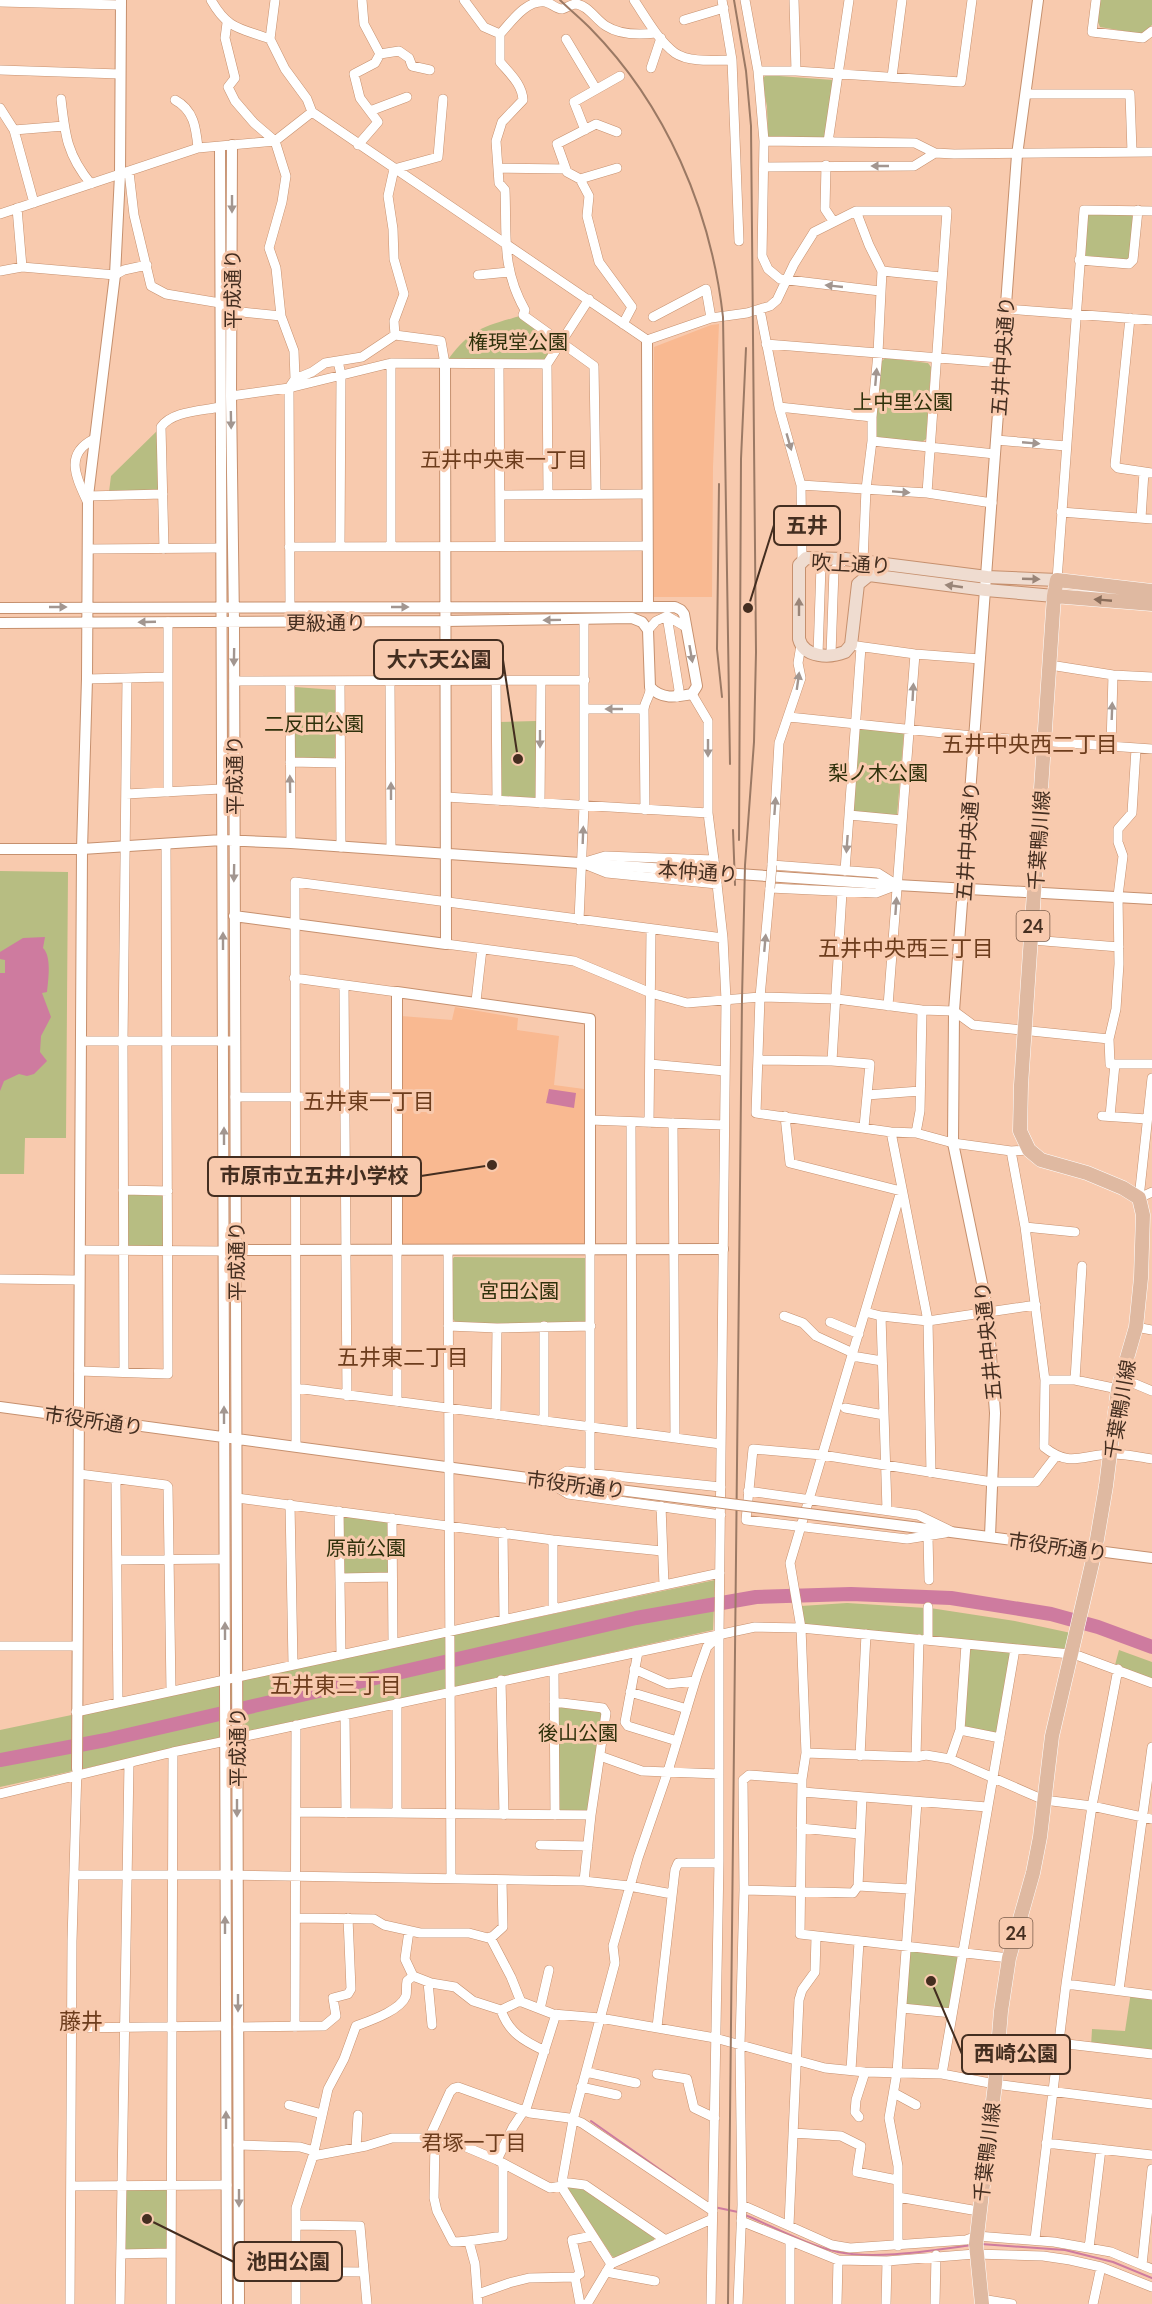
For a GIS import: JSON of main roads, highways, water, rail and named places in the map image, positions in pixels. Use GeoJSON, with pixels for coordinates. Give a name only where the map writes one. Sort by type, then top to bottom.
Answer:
{"type":"FeatureCollection","features":[{"type":"Feature","properties":{"kind":"main road","name":"吹上通り"},"geometry":{"type":"LineString","coordinates":[[1152,591],[1057,580],[987,577],[845,559],[802,559],[799,565],[801,645],[808,652],[825,654],[843,654],[856,646],[858,584],[869,575],[986,590],[1152,604]]}},
{"type":"Feature","properties":{"kind":"main road","name":"千葉鴨川線"},"geometry":{"type":"LineString","coordinates":[[982,2302],[975,2254],[976,2236],[1009,1958],[1033,1873],[1052,1736],[1074,1655],[1076,1633],[1095,1551],[1119,1383],[1136,1327],[1147,1240],[1139,1198],[1123,1188],[1087,1173],[1041,1160],[1029,1150],[1020,1131],[1019,1115],[1054,596],[1057,580]]}},
{"type":"Feature","properties":{"kind":"waterway"},"geometry":{"type":"LineString","coordinates":[[0,1760],[106,1740],[636,1618],[756,1597],[851,1594],[951,1598],[1051,1614],[1098,1627],[1152,1647]]}},
{"type":"Feature","properties":{"kind":"waterway"},"geometry":{"type":"LineString","coordinates":[[591,2121],[675,2180]]}},
{"type":"Feature","properties":{"kind":"waterway"},"geometry":{"type":"LineString","coordinates":[[714,2207],[738,2212]]}},
{"type":"Feature","properties":{"kind":"waterway"},"geometry":{"type":"LineString","coordinates":[[743,2214],[790,2235],[838,2252],[870,2255],[972,2245]]}},
{"type":"Feature","properties":{"kind":"waterway"},"geometry":{"type":"LineString","coordinates":[[981,2244],[1065,2250],[1113,2262],[1152,2278]]}},
{"type":"Feature","properties":{"kind":"railway"},"geometry":{"type":"LineString","coordinates":[[560,0],[617,58],[662,125],[696,199],[717,277],[723,317],[730,764]]}},
{"type":"Feature","properties":{"kind":"railway"},"geometry":{"type":"LineString","coordinates":[[728,2304],[742,999],[745,865],[754,742],[756,652],[751,126],[746,71],[734,0]]}},
{"type":"Feature","properties":{"kind":"railway"},"geometry":{"type":"LineString","coordinates":[[739,840],[741,459],[746,348]]}},
{"type":"Feature","properties":{"kind":"railway"},"geometry":{"type":"LineString","coordinates":[[719,484],[717,649],[722,697]]}},
{"type":"Feature","properties":{"kind":"railway"},"geometry":{"type":"LineString","coordinates":[[733,830],[735,885]]}},
{"type":"Feature","properties":{"kind":"place","name":"五井"},"geometry":{"type":"Point","coordinates":[748,608]}},
{"type":"Feature","properties":{"kind":"place","name":"大六天公園"},"geometry":{"type":"Point","coordinates":[518,759]}},
{"type":"Feature","properties":{"kind":"place","name":"市原市立五井小学校"},"geometry":{"type":"Point","coordinates":[492,1165]}},
{"type":"Feature","properties":{"kind":"place","name":"西崎公園"},"geometry":{"type":"Point","coordinates":[931,1981]}},
{"type":"Feature","properties":{"kind":"place","name":"池田公園"},"geometry":{"type":"Point","coordinates":[147,2219]}},
{"type":"Feature","properties":{"kind":"district","name":"五井中央東一丁目"},"geometry":{"type":"Point","coordinates":[504,458]}},
{"type":"Feature","properties":{"kind":"district","name":"五井中央西二丁目"},"geometry":{"type":"Point","coordinates":[1030,743]}},
{"type":"Feature","properties":{"kind":"district","name":"五井中央西三丁目"},"geometry":{"type":"Point","coordinates":[906,947]}},
{"type":"Feature","properties":{"kind":"district","name":"五井東一丁目"},"geometry":{"type":"Point","coordinates":[369,1100]}},
{"type":"Feature","properties":{"kind":"district","name":"五井東二丁目"},"geometry":{"type":"Point","coordinates":[403,1356]}},
{"type":"Feature","properties":{"kind":"district","name":"五井東三丁目"},"geometry":{"type":"Point","coordinates":[336,1684]}},
{"type":"Feature","properties":{"kind":"district","name":"藤井"},"geometry":{"type":"Point","coordinates":[81,2020]}},
{"type":"Feature","properties":{"kind":"district","name":"君塚一丁目"},"geometry":{"type":"Point","coordinates":[474,2141]}},
{"type":"Feature","properties":{"kind":"park label","name":"権現堂公園"},"geometry":{"type":"Point","coordinates":[518,341]}},
{"type":"Feature","properties":{"kind":"park label","name":"上中里公園"},"geometry":{"type":"Point","coordinates":[903,401]}},
{"type":"Feature","properties":{"kind":"park label","name":"二反田公園"},"geometry":{"type":"Point","coordinates":[314,723]}},
{"type":"Feature","properties":{"kind":"park label","name":"梨ノ木公園"},"geometry":{"type":"Point","coordinates":[878,772]}},
{"type":"Feature","properties":{"kind":"park label","name":"宮田公園"},"geometry":{"type":"Point","coordinates":[519,1290]}},
{"type":"Feature","properties":{"kind":"park label","name":"原前公園"},"geometry":{"type":"Point","coordinates":[366,1547]}},
{"type":"Feature","properties":{"kind":"park label","name":"後山公園"},"geometry":{"type":"Point","coordinates":[578,1732]}}]}
